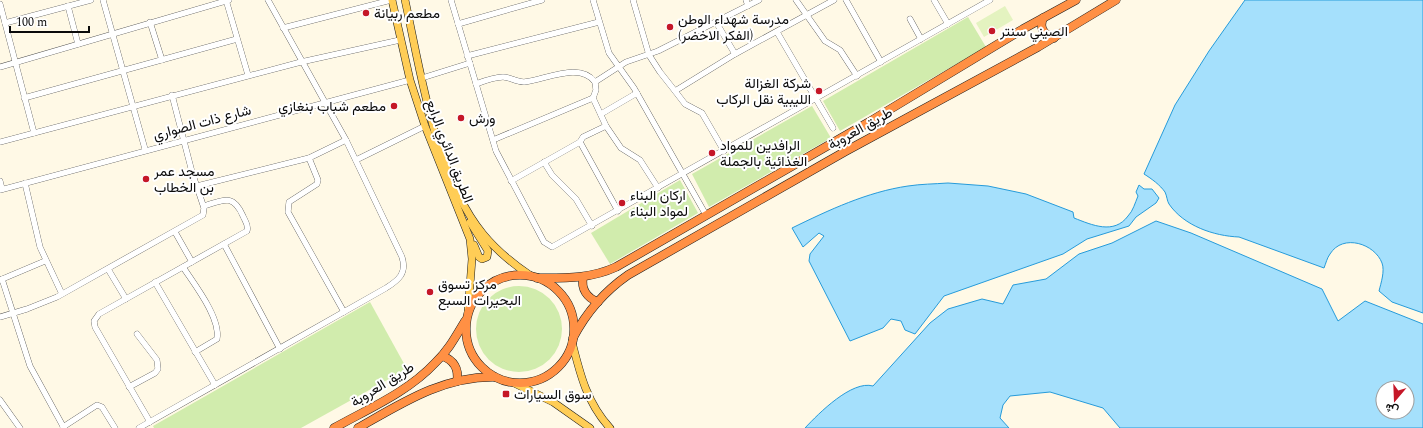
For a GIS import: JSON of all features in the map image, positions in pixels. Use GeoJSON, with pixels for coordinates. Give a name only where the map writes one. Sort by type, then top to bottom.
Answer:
{"type":"FeatureCollection","features":[{"type":"Feature","properties":{"kind":"highway","name":"طريق العروبة"},"geometry":{"type":"LineString","coordinates":[[534,277],[583,277],[603,273],[616,267],[869,122],[1043,18],[1076,0]]}},
{"type":"Feature","properties":{"kind":"highway","name":"طريق العروبة"},"geometry":{"type":"LineString","coordinates":[[573,340],[582,323],[598,302],[615,285],[635,271],[846,151],[1054,38],[1116,0]]}},
{"type":"Feature","properties":{"kind":"highway"},"geometry":{"type":"LineString","coordinates":[[1043,18],[1041,27],[1044,32],[1054,38]]}},
{"type":"Feature","properties":{"kind":"highway"},"geometry":{"type":"LineString","coordinates":[[511,276],[534,277],[554,287],[566,302],[573,319],[573,340],[565,358],[548,375],[532,382],[514,382],[496,377],[480,366],[473,356],[466,337],[468,315],[478,295],[493,282],[511,276]]}},
{"type":"Feature","properties":{"kind":"highway"},"geometry":{"type":"LineString","coordinates":[[583,277],[583,284],[586,294],[598,302]]}},
{"type":"Feature","properties":{"kind":"highway","name":"طريق العروبة"},"geometry":{"type":"LineString","coordinates":[[334,428],[415,381],[442,356],[468,315]]}},
{"type":"Feature","properties":{"kind":"highway"},"geometry":{"type":"LineString","coordinates":[[442,356],[448,358],[455,365],[458,374],[457,381]]}},
{"type":"Feature","properties":{"kind":"highway","name":"طريق العروبة"},"geometry":{"type":"LineString","coordinates":[[358,428],[417,395],[457,381],[496,377]]}},
{"type":"Feature","properties":{"kind":"main road","name":"الطريق الدائري الرابع"},"geometry":{"type":"LineString","coordinates":[[391,0],[410,80],[425,126],[468,234],[472,254],[468,315]]}},
{"type":"Feature","properties":{"kind":"main road","name":"الطريق الدائري الرابع"},"geometry":{"type":"LineString","coordinates":[[405,0],[422,78],[440,146],[457,192],[480,230],[496,248],[534,277]]}},
{"type":"Feature","properties":{"kind":"main road"},"geometry":{"type":"LineString","coordinates":[[466,209],[474,231],[488,250],[487,257],[482,259],[479,258],[474,244],[468,234]]}},
{"type":"Feature","properties":{"kind":"main road"},"geometry":{"type":"LineString","coordinates":[[573,340],[586,391],[597,411],[610,428]]}},
{"type":"Feature","properties":{"kind":"main road"},"geometry":{"type":"LineString","coordinates":[[514,382],[553,402],[590,428]]}},
{"type":"Feature","properties":{"kind":"street"},"geometry":{"type":"LineString","coordinates":[[5,23],[90,0]]}},
{"type":"Feature","properties":{"kind":"street"},"geometry":{"type":"LineString","coordinates":[[103,0],[145,149]]}},
{"type":"Feature","properties":{"kind":"street"},"geometry":{"type":"LineString","coordinates":[[0,67],[227,0],[248,75]]}},
{"type":"Feature","properties":{"kind":"street"},"geometry":{"type":"LineString","coordinates":[[139,428],[398,280],[404,267],[402,257],[346,140],[301,62],[268,0]]}},
{"type":"Feature","properties":{"kind":"street"},"geometry":{"type":"LineString","coordinates":[[283,28],[391,0]]}},
{"type":"Feature","properties":{"kind":"street"},"geometry":{"type":"LineString","coordinates":[[450,0],[492,140],[499,157],[547,245],[557,246],[988,1]]}},
{"type":"Feature","properties":{"kind":"street"},"geometry":{"type":"LineString","coordinates":[[458,24],[542,0]]}},
{"type":"Feature","properties":{"kind":"street"},"geometry":{"type":"LineString","coordinates":[[593,0],[609,53],[637,94],[706,215]]}},
{"type":"Feature","properties":{"kind":"street"},"geometry":{"type":"LineString","coordinates":[[633,0],[649,55],[660,72],[685,104],[702,113],[724,151]]}},
{"type":"Feature","properties":{"kind":"street"},"geometry":{"type":"LineString","coordinates":[[595,82],[626,62],[649,55],[716,22],[747,3],[759,0]]}},
{"type":"Feature","properties":{"kind":"street"},"geometry":{"type":"LineString","coordinates":[[796,0],[825,41],[840,50],[856,76]]}},
{"type":"Feature","properties":{"kind":"street"},"geometry":{"type":"LineString","coordinates":[[675,91],[735,54],[834,0]]}},
{"type":"Feature","properties":{"kind":"street"},"geometry":{"type":"LineString","coordinates":[[846,0],[881,62]]}},
{"type":"Feature","properties":{"kind":"street"},"geometry":{"type":"LineString","coordinates":[[934,0],[948,24]]}},
{"type":"Feature","properties":{"kind":"street"},"geometry":{"type":"LineString","coordinates":[[0,4],[34,133]]}},
{"type":"Feature","properties":{"kind":"street"},"geometry":{"type":"LineString","coordinates":[[68,6],[78,44]]}},
{"type":"Feature","properties":{"kind":"street"},"geometry":{"type":"LineString","coordinates":[[910,20],[921,39]]}},
{"type":"Feature","properties":{"kind":"street"},"geometry":{"type":"LineString","coordinates":[[150,22],[162,60]]}},
{"type":"Feature","properties":{"kind":"street"},"geometry":{"type":"LineString","coordinates":[[468,56],[599,22]]}},
{"type":"Feature","properties":{"kind":"street"},"geometry":{"type":"LineString","coordinates":[[716,22],[735,54]]}},
{"type":"Feature","properties":{"kind":"street"},"geometry":{"type":"LineString","coordinates":[[777,32],[833,128]]}},
{"type":"Feature","properties":{"kind":"street"},"geometry":{"type":"LineString","coordinates":[[24,98],[237,39]]}},
{"type":"Feature","properties":{"kind":"street"},"geometry":{"type":"LineString","coordinates":[[0,142],[248,75],[400,40]]}},
{"type":"Feature","properties":{"kind":"street"},"geometry":{"type":"LineString","coordinates":[[422,78],[470,64]]}},
{"type":"Feature","properties":{"kind":"street"},"geometry":{"type":"LineString","coordinates":[[476,84],[504,77],[513,81],[524,82],[574,72],[588,75],[595,82],[596,90],[593,98],[492,140]]}},
{"type":"Feature","properties":{"kind":"street","name":"شارع ذات الصواري"},"geometry":{"type":"LineString","coordinates":[[1,189],[145,149],[410,80]]}},
{"type":"Feature","properties":{"kind":"street"},"geometry":{"type":"LineString","coordinates":[[601,114],[637,94]]}},
{"type":"Feature","properties":{"kind":"street"},"geometry":{"type":"LineString","coordinates":[[0,317],[62,294],[202,217],[204,206],[183,139],[172,95]]}},
{"type":"Feature","properties":{"kind":"street"},"geometry":{"type":"LineString","coordinates":[[593,98],[606,126],[624,151],[640,160],[658,188]]}},
{"type":"Feature","properties":{"kind":"street"},"geometry":{"type":"LineString","coordinates":[[356,160],[425,126]]}},
{"type":"Feature","properties":{"kind":"street"},"geometry":{"type":"LineString","coordinates":[[512,181],[580,142],[583,137],[606,126]]}},
{"type":"Feature","properties":{"kind":"street"},"geometry":{"type":"LineString","coordinates":[[197,186],[309,158],[346,140]]}},
{"type":"Feature","properties":{"kind":"street"},"geometry":{"type":"LineString","coordinates":[[580,142],[618,211]]}},
{"type":"Feature","properties":{"kind":"street"},"geometry":{"type":"LineString","coordinates":[[309,158],[318,180],[317,184],[289,202],[288,212],[344,312]]}},
{"type":"Feature","properties":{"kind":"street"},"geometry":{"type":"LineString","coordinates":[[544,162],[552,176],[576,199],[592,226]]}},
{"type":"Feature","properties":{"kind":"street"},"geometry":{"type":"LineString","coordinates":[[0,181],[1,189]]}},
{"type":"Feature","properties":{"kind":"street"},"geometry":{"type":"LineString","coordinates":[[25,183],[40,247],[45,261],[62,294]]}},
{"type":"Feature","properties":{"kind":"street"},"geometry":{"type":"LineString","coordinates":[[150,422],[95,327],[94,321],[99,314],[248,229],[239,206],[233,201],[226,199],[204,206]]}},
{"type":"Feature","properties":{"kind":"street"},"geometry":{"type":"LineString","coordinates":[[175,232],[192,262]]}},
{"type":"Feature","properties":{"kind":"street"},"geometry":{"type":"LineString","coordinates":[[224,244],[280,348]]}},
{"type":"Feature","properties":{"kind":"street"},"geometry":{"type":"LineString","coordinates":[[45,261],[1,280],[30,366],[63,427],[97,405],[102,407],[115,428]]}},
{"type":"Feature","properties":{"kind":"street"},"geometry":{"type":"LineString","coordinates":[[182,267],[210,310],[217,332],[217,339],[215,342],[195,352]]}},
{"type":"Feature","properties":{"kind":"street"},"geometry":{"type":"LineString","coordinates":[[108,269],[126,299]]}},
{"type":"Feature","properties":{"kind":"street"},"geometry":{"type":"LineString","coordinates":[[155,282],[215,385]]}},
{"type":"Feature","properties":{"kind":"street"},"geometry":{"type":"LineString","coordinates":[[129,388],[155,373],[158,369],[157,360],[137,334]]}},
{"type":"Feature","properties":{"kind":"street"},"geometry":{"type":"LineString","coordinates":[[0,400],[20,428]]}},
{"type":"Feature","properties":{"kind":"green space"},"geometry":{"type":"Polygon","coordinates":[[[1005,6],[1013,20],[984,37],[976,23],[1005,6]]]}},
{"type":"Feature","properties":{"kind":"green space"},"geometry":{"type":"Polygon","coordinates":[[[968,17],[986,47],[840,131],[823,101],[968,17]]]}},
{"type":"Feature","properties":{"kind":"green space"},"geometry":{"type":"Polygon","coordinates":[[[812,106],[831,138],[709,207],[692,174],[812,106]]]}},
{"type":"Feature","properties":{"kind":"green space"},"geometry":{"type":"Polygon","coordinates":[[[680,180],[698,213],[610,264],[591,233],[680,180]]]}},
{"type":"Feature","properties":{"kind":"green space"},"geometry":{"type":"Polygon","coordinates":[[[511,286],[527,286],[536,289],[550,298],[559,312],[562,321],[562,337],[559,346],[550,360],[536,369],[527,372],[511,372],[495,365],[488,360],[483,353],[476,337],[476,321],[483,305],[488,298],[495,293],[511,286]]]}},
{"type":"Feature","properties":{"kind":"green space"},"geometry":{"type":"Polygon","coordinates":[[[370,302],[407,369],[301,428],[154,428],[153,426],[370,302]]]}},
{"type":"Feature","properties":{"kind":"water"},"geometry":{"type":"Polygon","coordinates":[[[1245,0],[1423,0],[1423,313],[1392,302],[1379,291],[1382,281],[1383,266],[1378,256],[1366,246],[1350,243],[1343,244],[1330,254],[1324,268],[1239,237],[1220,235],[1210,232],[1191,224],[1175,212],[1169,204],[1163,189],[1144,174],[1175,105],[1209,51],[1245,0]]]}},
{"type":"Feature","properties":{"kind":"water"},"geometry":{"type":"Polygon","coordinates":[[[948,183],[988,186],[1026,194],[1073,212],[1074,218],[1102,227],[1116,225],[1122,222],[1130,214],[1138,196],[1136,192],[1139,185],[1144,189],[1152,189],[1159,198],[1156,203],[1136,217],[1129,226],[1087,239],[1063,254],[944,296],[915,334],[905,330],[901,321],[891,319],[883,328],[850,341],[809,261],[810,254],[824,236],[819,233],[803,247],[792,228],[834,208],[863,197],[908,186],[948,183]]]}},
{"type":"Feature","properties":{"kind":"water"},"geometry":{"type":"Polygon","coordinates":[[[1156,221],[1191,233],[1322,289],[1338,321],[1365,301],[1423,324],[1423,428],[1120,428],[1103,408],[1050,392],[1010,396],[1003,405],[1000,418],[1009,428],[805,428],[836,399],[855,388],[865,385],[873,386],[930,323],[948,309],[982,299],[1003,304],[1013,285],[1046,279],[1079,254],[1112,243],[1156,221]]]}},
{"type":"Feature","properties":{"kind":"place","name":"مطعم ربيانة"},"geometry":{"type":"Point","coordinates":[366,13]}},
{"type":"Feature","properties":{"kind":"place","name":"مدرسة شهداء الوطن (الفكر الاخضر)"},"geometry":{"type":"Point","coordinates":[670,27]}},
{"type":"Feature","properties":{"kind":"place","name":"الصيني سنتر"},"geometry":{"type":"Point","coordinates":[992,31]}},
{"type":"Feature","properties":{"kind":"place","name":"شركة الغزالة الليبية نقل الركاب"},"geometry":{"type":"Point","coordinates":[819,91]}},
{"type":"Feature","properties":{"kind":"place","name":"مطعم شباب بنغازي"},"geometry":{"type":"Point","coordinates":[394,106]}},
{"type":"Feature","properties":{"kind":"place","name":"ورش"},"geometry":{"type":"Point","coordinates":[461,118]}},
{"type":"Feature","properties":{"kind":"place","name":"الرافدين للمواد الغذائية بالجملة"},"geometry":{"type":"Point","coordinates":[712,153]}},
{"type":"Feature","properties":{"kind":"place","name":"مسجد عمر بن الخطاب"},"geometry":{"type":"Point","coordinates":[146,179]}},
{"type":"Feature","properties":{"kind":"place","name":"اركان البناء لمواد البناء"},"geometry":{"type":"Point","coordinates":[622,203]}},
{"type":"Feature","properties":{"kind":"place","name":"مركز تسوق البحيرات السبع"},"geometry":{"type":"Point","coordinates":[430,292]}},
{"type":"Feature","properties":{"kind":"place","name":"سوق السيارات"},"geometry":{"type":"Point","coordinates":[506,394]}}]}
